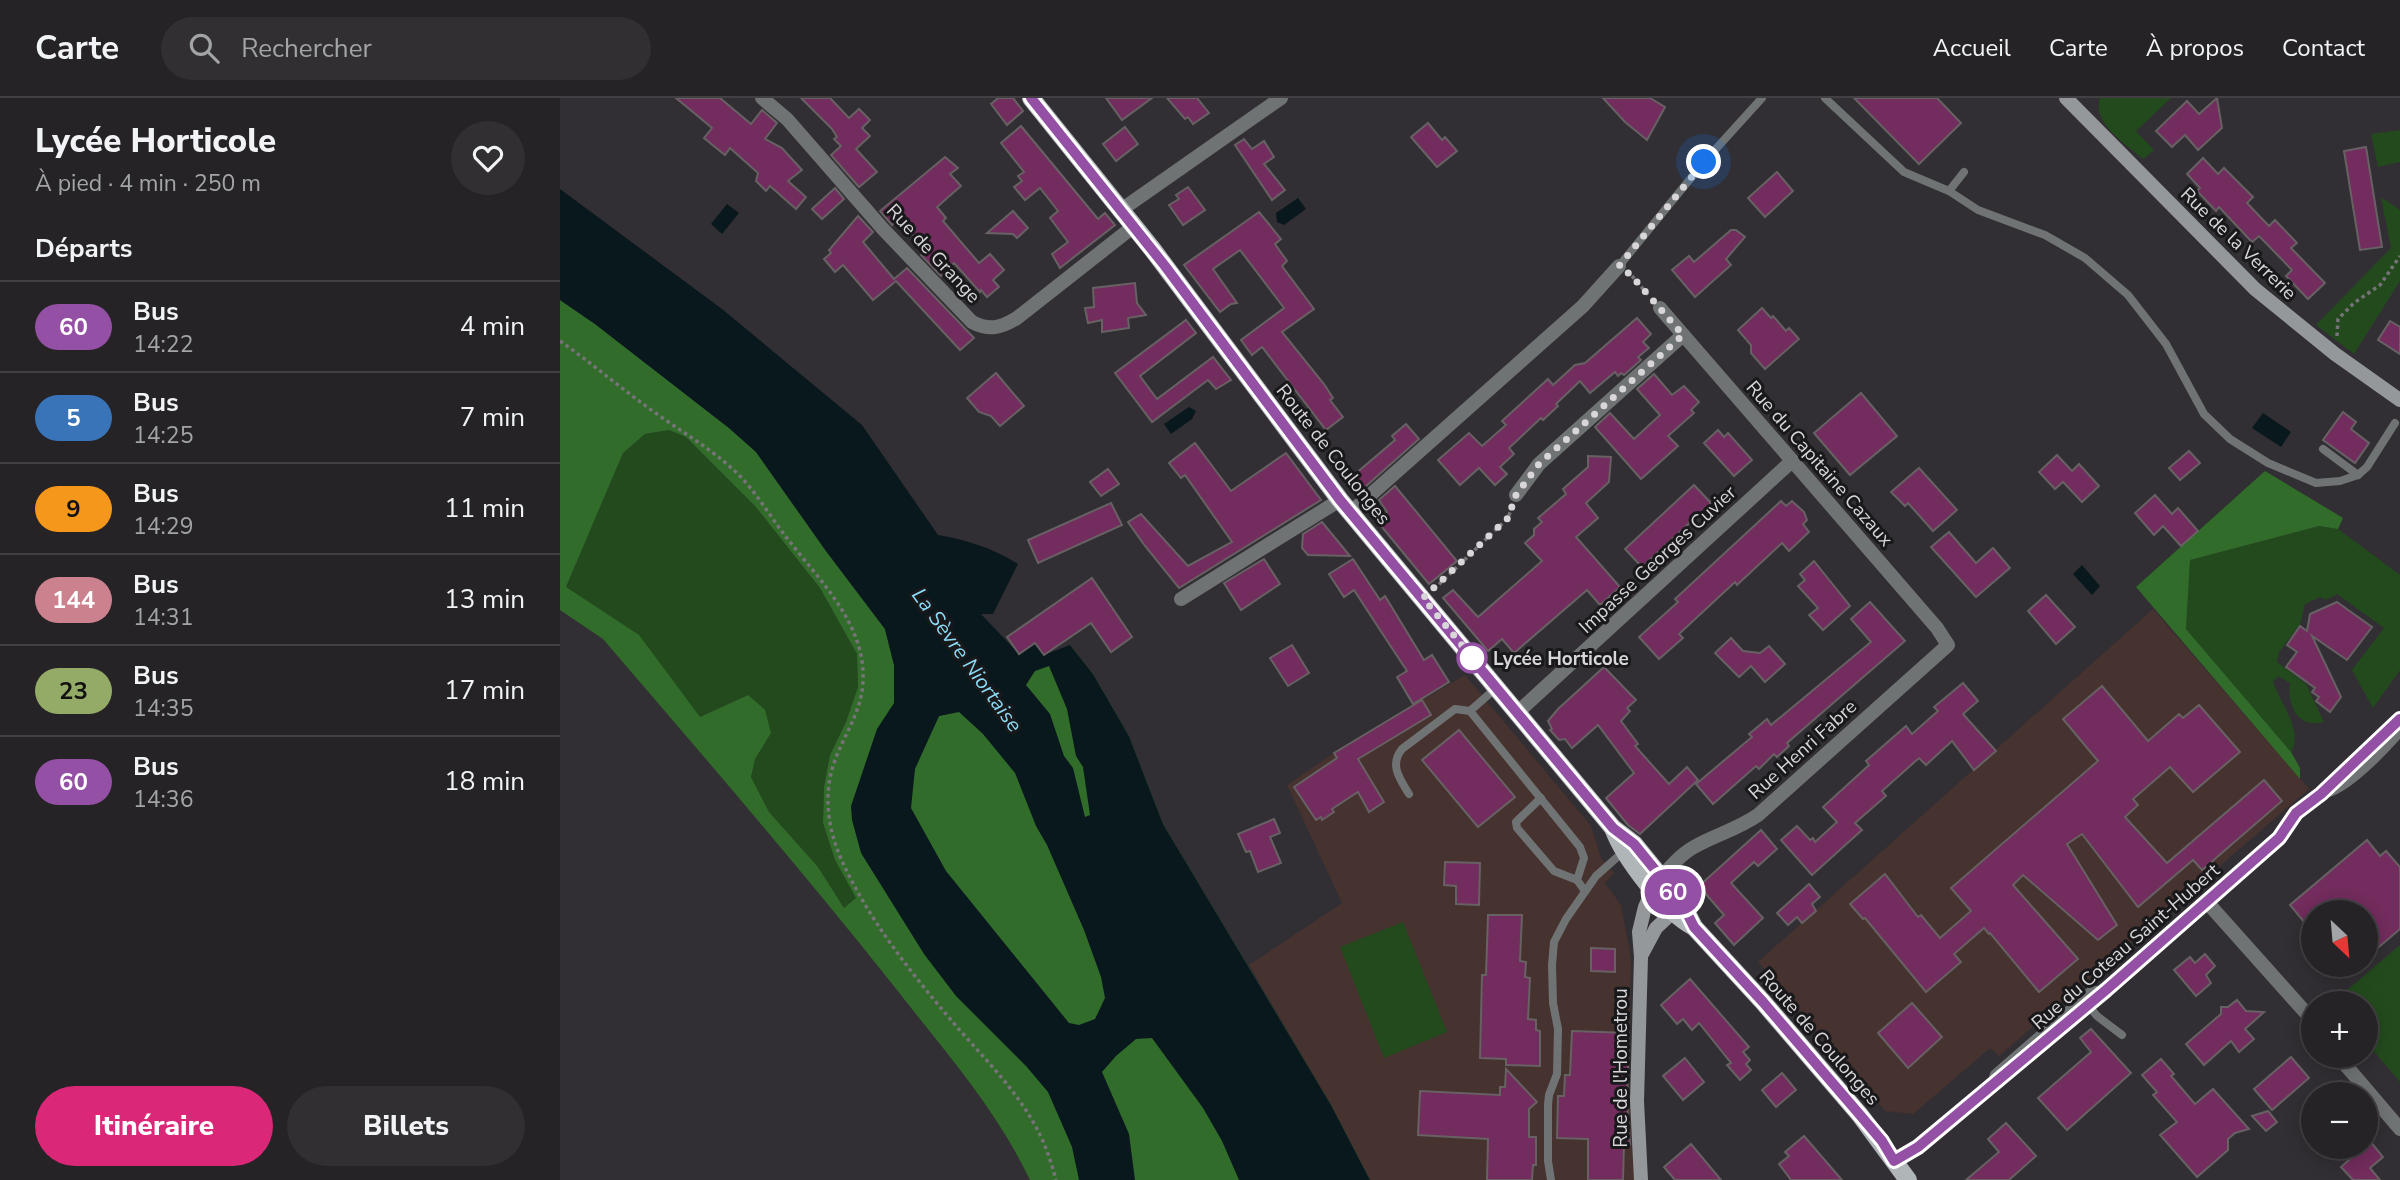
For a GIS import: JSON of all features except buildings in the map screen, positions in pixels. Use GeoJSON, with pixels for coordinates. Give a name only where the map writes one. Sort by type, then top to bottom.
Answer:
{"type":"FeatureCollection","features":[{"type":"Feature","properties":{"kind":"main road","name":"Route de Coulonges"},"geometry":{"type":"LineString","coordinates":[[1031,98],[1134,226],[1345,506],[1613,828],[1634,844],[1689,914],[1694,927]]}},
{"type":"Feature","properties":{"kind":"main road","name":"Route de Coulonges"},"geometry":{"type":"LineString","coordinates":[[1613,828],[1623,852],[1664,881],[1672,913],[1694,927],[1763,1002],[1882,1141],[1908,1180]]}},
{"type":"Feature","properties":{"kind":"street","name":"Rue de Grange"},"geometry":{"type":"LineString","coordinates":[[762,98],[787,119],[883,229],[972,322],[983,327],[996,328],[1017,318],[1134,226]]}},
{"type":"Feature","properties":{"kind":"street"},"geometry":{"type":"LineString","coordinates":[[1121,210],[1281,98]]}},
{"type":"Feature","properties":{"kind":"street","name":"Rue de la Verrerie"},"geometry":{"type":"LineString","coordinates":[[2066,98],[2255,289],[2335,354],[2400,400]]}},
{"type":"Feature","properties":{"kind":"street"},"geometry":{"type":"LineString","coordinates":[[1181,600],[1345,506],[1583,306],[1619,266]]}},
{"type":"Feature","properties":{"kind":"street","name":"Rue du Capitaine Cazaux"},"geometry":{"type":"LineString","coordinates":[[1660,308],[1937,628],[1948,645]]}},
{"type":"Feature","properties":{"kind":"street"},"geometry":{"type":"LineString","coordinates":[[1516,495],[1539,464],[1683,335]]}},
{"type":"Feature","properties":{"kind":"street","name":"Impasse Georges Cuvier"},"geometry":{"type":"LineString","coordinates":[[1517,713],[1792,461]]}},
{"type":"Feature","properties":{"kind":"street","name":"Rue Henri Fabre"},"geometry":{"type":"LineString","coordinates":[[1664,881],[1696,846],[1740,827],[1758,815],[1948,645]]}},
{"type":"Feature","properties":{"kind":"street","name":"Rue du Coteau Saint-Hubert"},"geometry":{"type":"LineString","coordinates":[[1894,1161],[1918,1147],[2106,990],[2279,838],[2296,813],[2321,794],[2400,720]]}},
{"type":"Feature","properties":{"kind":"street","name":"Rue de l'Hometrou"},"geometry":{"type":"LineString","coordinates":[[1640,1180],[1637,1101],[1641,957],[1639,932],[1641,920],[1664,881]]}},
{"type":"Feature","properties":{"kind":"street"},"geometry":{"type":"LineString","coordinates":[[2206,901],[2301,1007]]}},
{"type":"Feature","properties":{"kind":"street","name":"Rue de l'Hometrou"},"geometry":{"type":"LineString","coordinates":[[1641,957],[1656,928],[1672,913]]}},
{"type":"Feature","properties":{"kind":"street"},"geometry":{"type":"LineString","coordinates":[[2348,1068],[2400,1129]]}},
{"type":"Feature","properties":{"kind":"lane"},"geometry":{"type":"LineString","coordinates":[[1619,266],[1704,162],[1762,98]]}},
{"type":"Feature","properties":{"kind":"lane"},"geometry":{"type":"LineString","coordinates":[[1825,98],[1904,172],[1949,191],[1978,210],[2045,235],[2085,258],[2128,295],[2166,344],[2204,414],[2230,439],[2268,463],[2316,482],[2340,481],[2358,475],[2395,423]]}},
{"type":"Feature","properties":{"kind":"lane"},"geometry":{"type":"LineString","coordinates":[[1949,191],[1964,172]]}},
{"type":"Feature","properties":{"kind":"lane"},"geometry":{"type":"LineString","coordinates":[[2323,449],[2358,475]]}},
{"type":"Feature","properties":{"kind":"lane"},"geometry":{"type":"LineString","coordinates":[[1470,711],[1496,688]]}},
{"type":"Feature","properties":{"kind":"lane"},"geometry":{"type":"LineString","coordinates":[[1409,794],[1397,773],[1396,756],[1455,709],[1470,711],[1583,852],[1584,858],[1577,880]]}},
{"type":"Feature","properties":{"kind":"lane"},"geometry":{"type":"LineString","coordinates":[[2321,794],[2332,793],[2347,782],[2400,733]]}},
{"type":"Feature","properties":{"kind":"lane"},"geometry":{"type":"LineString","coordinates":[[1541,798],[1516,821],[1517,828],[1554,871],[1577,880],[1585,891]]}},
{"type":"Feature","properties":{"kind":"lane"},"geometry":{"type":"LineString","coordinates":[[1551,1180],[1548,1161],[1548,1105],[1557,1074],[1558,1029],[1553,1003],[1552,950],[1566,919],[1585,891],[1601,870],[1623,852]]}},
{"type":"Feature","properties":{"kind":"lane"},"geometry":{"type":"LineString","coordinates":[[1990,1088],[1994,1074],[2091,990],[2106,990]]}},
{"type":"Feature","properties":{"kind":"lane"},"geometry":{"type":"LineString","coordinates":[[2088,1005],[2097,1016],[2122,1035]]}},
{"type":"Feature","properties":{"kind":"path"},"geometry":{"type":"LineString","coordinates":[[2335,354],[2338,319],[2354,303],[2380,285],[2400,256]]}},
{"type":"Feature","properties":{"kind":"path"},"geometry":{"type":"LineString","coordinates":[[1619,266],[1631,275],[1660,308]]}},
{"type":"Feature","properties":{"kind":"path"},"geometry":{"type":"LineString","coordinates":[[560,341],[659,415],[696,439],[739,475],[841,607],[862,657],[863,679],[859,709],[834,763],[828,788],[827,808],[842,860],[891,942],[1027,1112],[1041,1135],[1056,1180]]}},
{"type":"Feature","properties":{"kind":"path"},"geometry":{"type":"LineString","coordinates":[[1423,598],[1508,518],[1516,495]]}},
{"type":"Feature","properties":{"kind":"shaded area"},"geometry":{"type":"Polygon","coordinates":[[[2153,609],[2309,789],[1999,1056],[1990,1048],[1913,1114],[1885,1111],[1758,962],[2153,609]]]}},
{"type":"Feature","properties":{"kind":"shaded area"},"geometry":{"type":"Polygon","coordinates":[[[1465,675],[1591,826],[1601,858],[1614,873],[1605,883],[1621,905],[1631,958],[1629,1096],[1635,1180],[1370,1180],[1331,1105],[1249,965],[1342,903],[1287,785],[1334,753],[1465,675]]]}},
{"type":"Feature","properties":{"kind":"green space"},"geometry":{"type":"Polygon","coordinates":[[[2100,98],[2171,98],[2136,131],[2154,150],[2143,159],[2112,133],[2101,116],[2100,98]]]}},
{"type":"Feature","properties":{"kind":"green space"},"geometry":{"type":"Polygon","coordinates":[[[2400,130],[2400,162],[2378,167],[2371,134],[2400,130]]]}},
{"type":"Feature","properties":{"kind":"green space"},"geometry":{"type":"Polygon","coordinates":[[[2381,197],[2400,210],[2400,281],[2354,354],[2316,325],[2391,248],[2381,197]]]}},
{"type":"Feature","properties":{"kind":"green space"},"geometry":{"type":"Polygon","coordinates":[[[560,300],[595,324],[756,452],[885,629],[894,665],[894,704],[928,739],[939,716],[971,705],[1008,687],[1043,666],[1070,645],[1093,674],[1129,736],[1163,824],[1331,1105],[1370,1180],[1030,1180],[985,1103],[822,897],[603,639],[560,610],[560,300]],[[669,430],[645,434],[623,453],[566,587],[639,635],[700,717],[748,695],[765,710],[771,733],[755,759],[751,777],[769,812],[818,867],[844,908],[856,898],[835,860],[823,823],[824,787],[830,755],[846,722],[858,687],[857,654],[820,588],[755,506],[686,437],[669,430]]]}},
{"type":"Feature","properties":{"kind":"green space"},"geometry":{"type":"Polygon","coordinates":[[[669,430],[686,437],[755,506],[820,588],[857,654],[858,687],[846,722],[830,755],[824,787],[823,823],[835,860],[857,899],[844,908],[818,867],[769,812],[751,777],[755,759],[771,733],[748,695],[700,717],[566,587],[623,453],[645,434],[669,430]]]}},
{"type":"Feature","properties":{"kind":"green space"},"geometry":{"type":"Polygon","coordinates":[[[2265,471],[2343,518],[2338,529],[2319,526],[2190,560],[2186,629],[2291,752],[2300,768],[2300,779],[2136,587],[2265,471]]]}},
{"type":"Feature","properties":{"kind":"green space"},"geometry":{"type":"Polygon","coordinates":[[[2319,526],[2338,529],[2400,575],[2400,670],[2373,708],[2352,670],[2384,628],[2337,594],[2326,600],[2320,597],[2305,604],[2300,624],[2279,652],[2277,662],[2306,684],[2324,722],[2307,722],[2301,719],[2292,707],[2290,683],[2278,676],[2273,682],[2290,717],[2295,735],[2291,752],[2186,629],[2190,560],[2319,526]]]}},
{"type":"Feature","properties":{"kind":"green space"},"geometry":{"type":"Polygon","coordinates":[[[1403,922],[1447,1032],[1384,1058],[1340,947],[1403,922]]]}},
{"type":"Feature","properties":{"kind":"green space"},"geometry":{"type":"Polygon","coordinates":[[[2400,945],[2400,1082],[2378,1056],[2378,991],[2346,991],[2362,977],[2378,977],[2378,964],[2400,945]]]}},
{"type":"Feature","properties":{"kind":"water","name":"La Sèvre Niortaise"},"geometry":{"type":"Polygon","coordinates":[[[560,189],[722,309],[862,425],[938,535],[980,545],[1018,564],[993,614],[981,614],[1019,654],[1035,643],[1044,655],[1070,645],[1093,674],[1129,736],[1163,824],[1331,1105],[1370,1180],[1239,1180],[1222,1141],[1203,1108],[1152,1038],[1136,1039],[1102,1072],[1129,1134],[1135,1180],[1079,1180],[1072,1147],[1048,1092],[1026,1066],[956,996],[924,954],[861,853],[851,806],[877,729],[894,703],[894,665],[885,629],[756,452],[595,324],[560,300],[560,189]],[[1049,666],[1035,671],[1026,685],[1050,714],[1064,756],[1073,768],[1085,817],[1090,815],[1083,767],[1076,756],[1067,709],[1049,666]],[[959,712],[939,716],[915,769],[911,808],[946,871],[1069,1023],[1079,1025],[1095,1019],[1105,998],[1101,977],[1047,845],[1036,826],[1015,773],[983,734],[959,712]]]}},
{"type":"Feature","properties":{"kind":"water"},"geometry":{"type":"Polygon","coordinates":[[[1298,198],[1306,209],[1284,225],[1277,222],[1276,213],[1298,198]]]}},
{"type":"Feature","properties":{"kind":"water"},"geometry":{"type":"Polygon","coordinates":[[[727,204],[739,213],[722,234],[711,224],[727,204]]]}},
{"type":"Feature","properties":{"kind":"water"},"geometry":{"type":"Polygon","coordinates":[[[1189,407],[1196,411],[1192,419],[1171,434],[1164,424],[1189,407]]]}},
{"type":"Feature","properties":{"kind":"water"},"geometry":{"type":"Polygon","coordinates":[[[2263,413],[2291,432],[2281,447],[2252,428],[2263,413]]]}},
{"type":"Feature","properties":{"kind":"water"},"geometry":{"type":"Polygon","coordinates":[[[2082,565],[2100,586],[2092,595],[2073,574],[2082,565]]]}},
{"type":"Feature","properties":{"kind":"bus line","name":"60"},"geometry":{"type":"LineString","coordinates":[[1031,98],[1165,266],[1350,513],[1613,828],[1634,844],[1682,903],[1694,927],[1860,1115],[1882,1141],[1894,1161],[1918,1147],[2106,990],[2279,838],[2296,813],[2321,794],[2400,719]]}},
{"type":"Feature","properties":{"kind":"place","name":"Lycée Horticole"},"geometry":{"type":"Point","coordinates":[1472,658]}},
{"type":"Feature","properties":{"kind":"route"},"geometry":{"type":"LineString","coordinates":[[1472,658],[1475,661],[1423,598],[1508,518],[1516,495],[1539,464],[1683,335],[1631,275],[1619,266],[1704,162]]}}]}
